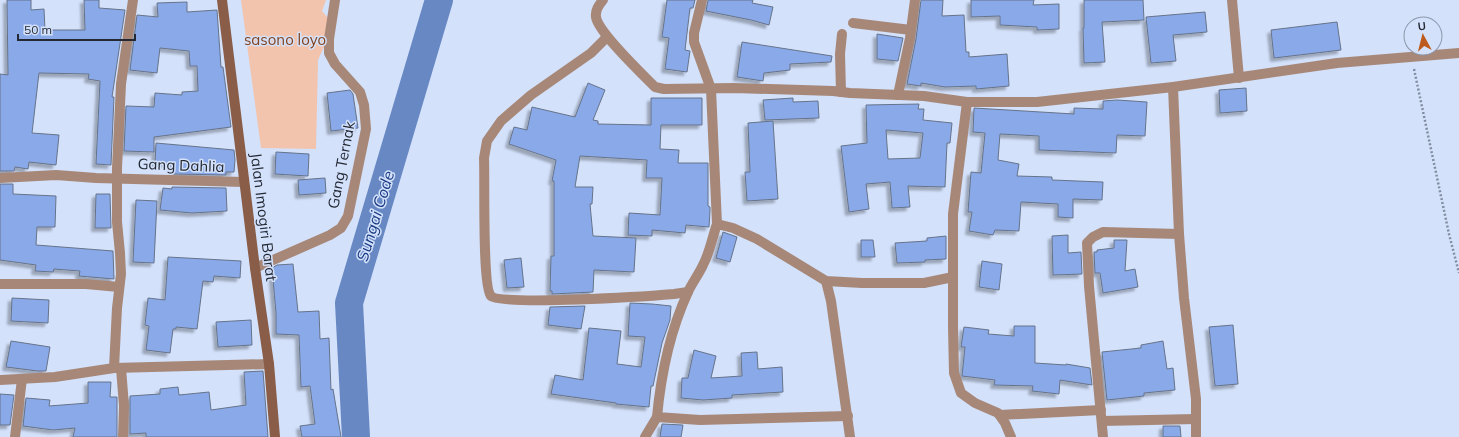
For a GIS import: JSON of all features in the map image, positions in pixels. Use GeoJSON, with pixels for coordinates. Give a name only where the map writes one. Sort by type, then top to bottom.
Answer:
{"type":"FeatureCollection","features":[{"type":"Feature","properties":{"kind":"main road","name":"Jalan Imogiri Barat"},"geometry":{"type":"LineString","coordinates":[[222,0],[255,268],[269,364],[275,437]]}},
{"type":"Feature","properties":{"kind":"street"},"geometry":{"type":"LineString","coordinates":[[123,437],[124,406],[117,368],[119,287],[121,267],[117,222],[117,178],[121,84],[132,0]]}},
{"type":"Feature","properties":{"kind":"street","name":"Gang Ternak"},"geometry":{"type":"LineString","coordinates":[[255,268],[330,236],[341,228],[348,216],[366,129],[364,105],[360,92],[335,64],[329,53],[335,0]]}},
{"type":"Feature","properties":{"kind":"street"},"geometry":{"type":"LineString","coordinates":[[603,0],[597,8],[596,17],[607,37],[655,87],[664,89],[841,92],[924,96],[967,102],[1038,102],[1173,87],[1337,63],[1412,56]]}},
{"type":"Feature","properties":{"kind":"street"},"geometry":{"type":"LineString","coordinates":[[645,437],[657,417],[660,387],[671,339],[688,292],[709,252],[717,224],[711,89],[694,42],[694,33],[702,0]]}},
{"type":"Feature","properties":{"kind":"street"},"geometry":{"type":"LineString","coordinates":[[898,95],[915,0]]}},
{"type":"Feature","properties":{"kind":"street"},"geometry":{"type":"LineString","coordinates":[[1232,0],[1239,78]]}},
{"type":"Feature","properties":{"kind":"street"},"geometry":{"type":"LineString","coordinates":[[853,23],[910,30]]}},
{"type":"Feature","properties":{"kind":"street"},"geometry":{"type":"LineString","coordinates":[[841,92],[840,54],[842,34]]}},
{"type":"Feature","properties":{"kind":"street"},"geometry":{"type":"LineString","coordinates":[[607,37],[592,53],[531,95],[501,121],[487,141],[484,158],[485,259],[487,290],[491,297],[497,299],[530,300],[603,298],[688,292]]}},
{"type":"Feature","properties":{"kind":"street"},"geometry":{"type":"LineString","coordinates":[[1443,55],[1459,54]]}},
{"type":"Feature","properties":{"kind":"street"},"geometry":{"type":"LineString","coordinates":[[1173,87],[1179,234],[1184,298],[1196,399],[1196,437]]}},
{"type":"Feature","properties":{"kind":"street"},"geometry":{"type":"LineString","coordinates":[[967,102],[953,214],[954,373],[961,393],[975,404],[998,413],[1005,423],[1011,437]]}},
{"type":"Feature","properties":{"kind":"street","name":"Gang Dahlia"},"geometry":{"type":"LineString","coordinates":[[0,178],[56,175],[244,182]]}},
{"type":"Feature","properties":{"kind":"street"},"geometry":{"type":"LineString","coordinates":[[717,224],[733,228],[757,239],[826,281],[862,283],[924,283],[953,277]]}},
{"type":"Feature","properties":{"kind":"street"},"geometry":{"type":"LineString","coordinates":[[1103,437],[1089,286],[1087,243],[1093,237],[1104,232],[1179,234]]}},
{"type":"Feature","properties":{"kind":"street"},"geometry":{"type":"LineString","coordinates":[[826,281],[831,301],[850,437]]}},
{"type":"Feature","properties":{"kind":"street"},"geometry":{"type":"LineString","coordinates":[[0,284],[86,284],[119,287]]}},
{"type":"Feature","properties":{"kind":"street"},"geometry":{"type":"LineString","coordinates":[[0,380],[55,377],[117,368],[269,364]]}},
{"type":"Feature","properties":{"kind":"street"},"geometry":{"type":"LineString","coordinates":[[15,437],[22,379]]}},
{"type":"Feature","properties":{"kind":"street"},"geometry":{"type":"LineString","coordinates":[[1000,415],[1101,415],[1196,419]]}},
{"type":"Feature","properties":{"kind":"street"},"geometry":{"type":"LineString","coordinates":[[657,417],[700,420],[848,416]]}},
{"type":"Feature","properties":{"kind":"path"},"geometry":{"type":"LineString","coordinates":[[1412,56],[1447,226],[1459,273]]}},
{"type":"Feature","properties":{"kind":"green space","name":"sasono loyo"},"geometry":{"type":"Polygon","coordinates":[[[241,0],[326,0],[322,11],[334,25],[318,60],[316,149],[261,148],[241,0]]]}},
{"type":"Feature","properties":{"kind":"building"},"geometry":{"type":"Polygon","coordinates":[[[7,0],[31,0],[31,10],[44,9],[45,30],[85,30],[84,0],[99,0],[99,8],[125,10],[112,97],[114,97],[111,165],[96,164],[100,81],[88,79],[89,74],[39,73],[32,133],[59,135],[56,165],[29,162],[28,169],[15,167],[14,171],[0,171],[0,74],[8,75],[7,0]]]}},
{"type":"Feature","properties":{"kind":"building"},"geometry":{"type":"Polygon","coordinates":[[[667,0],[695,0],[693,8],[690,8],[685,50],[690,51],[687,72],[665,69],[669,38],[662,37],[667,0]]]}},
{"type":"Feature","properties":{"kind":"building"},"geometry":{"type":"Polygon","coordinates":[[[708,0],[753,0],[752,3],[773,7],[769,25],[706,11],[708,0]]]}},
{"type":"Feature","properties":{"kind":"building"},"geometry":{"type":"Polygon","coordinates":[[[921,0],[943,0],[942,16],[964,15],[966,52],[969,52],[969,57],[1007,54],[1009,86],[976,89],[976,86],[945,87],[921,83],[921,86],[907,84],[916,39],[921,0]]]}},
{"type":"Feature","properties":{"kind":"building"},"geometry":{"type":"Polygon","coordinates":[[[971,0],[1034,0],[1033,5],[1059,4],[1059,29],[1037,30],[1037,27],[1000,25],[1000,16],[971,17],[971,0]]]}},
{"type":"Feature","properties":{"kind":"building"},"geometry":{"type":"Polygon","coordinates":[[[1084,0],[1143,0],[1144,20],[1102,22],[1105,62],[1084,63],[1084,0]]]}},
{"type":"Feature","properties":{"kind":"building"},"geometry":{"type":"Polygon","coordinates":[[[187,2],[187,12],[217,10],[221,67],[223,67],[231,127],[154,137],[154,152],[124,151],[126,106],[154,107],[155,93],[182,95],[182,92],[198,91],[197,66],[190,66],[189,51],[160,48],[157,73],[130,70],[137,15],[158,17],[157,3],[187,2]]]}},
{"type":"Feature","properties":{"kind":"building"},"geometry":{"type":"Polygon","coordinates":[[[1205,12],[1207,32],[1173,35],[1176,61],[1151,63],[1146,17],[1205,12]]]}},
{"type":"Feature","properties":{"kind":"building"},"geometry":{"type":"Polygon","coordinates":[[[1337,22],[1341,50],[1274,58],[1271,30],[1337,22]]]}},
{"type":"Feature","properties":{"kind":"building"},"geometry":{"type":"Polygon","coordinates":[[[877,34],[903,38],[898,61],[877,59],[877,34]]]}},
{"type":"Feature","properties":{"kind":"building"},"geometry":{"type":"Polygon","coordinates":[[[742,42],[832,56],[831,62],[790,64],[790,70],[764,73],[763,81],[737,77],[742,42]]]}},
{"type":"Feature","properties":{"kind":"building"},"geometry":{"type":"Polygon","coordinates":[[[588,83],[605,90],[593,120],[598,121],[598,124],[651,125],[651,98],[702,98],[702,125],[661,125],[660,149],[679,150],[678,163],[708,163],[708,206],[710,207],[709,227],[686,225],[685,233],[652,230],[652,236],[628,235],[629,213],[660,215],[662,178],[646,178],[647,160],[580,156],[575,187],[593,187],[592,204],[590,204],[593,236],[636,238],[634,272],[594,270],[593,292],[552,294],[552,291],[550,291],[551,256],[554,256],[554,181],[552,181],[556,160],[509,144],[514,127],[527,130],[532,107],[575,117],[588,83]]]}},
{"type":"Feature","properties":{"kind":"building"},"geometry":{"type":"Polygon","coordinates":[[[1246,88],[1247,111],[1220,113],[1219,90],[1246,88]]]}},
{"type":"Feature","properties":{"kind":"building"},"geometry":{"type":"Polygon","coordinates":[[[350,90],[353,94],[358,128],[331,131],[327,93],[350,90]]]}},
{"type":"Feature","properties":{"kind":"building"},"geometry":{"type":"Polygon","coordinates":[[[793,98],[793,102],[818,101],[819,118],[765,120],[763,100],[793,98]]]}},
{"type":"Feature","properties":{"kind":"building"},"geometry":{"type":"Polygon","coordinates":[[[1117,100],[1147,102],[1145,136],[1117,135],[1116,153],[1039,150],[1039,136],[1000,134],[998,160],[1019,164],[1017,176],[1052,177],[1052,180],[1103,182],[1102,200],[1073,199],[1073,218],[1058,217],[1058,204],[1021,202],[1019,231],[995,230],[993,235],[969,231],[972,212],[968,212],[971,172],[981,173],[985,133],[973,132],[974,108],[1074,114],[1074,108],[1103,109],[1103,101],[1117,100]]]}},
{"type":"Feature","properties":{"kind":"building"},"geometry":{"type":"Polygon","coordinates":[[[919,104],[918,109],[924,109],[923,120],[952,123],[950,143],[947,143],[945,187],[908,186],[910,207],[892,208],[890,182],[866,184],[869,209],[849,212],[841,146],[867,143],[866,105],[919,104]],[[886,130],[888,159],[920,158],[923,133],[886,130]]]}},
{"type":"Feature","properties":{"kind":"building"},"geometry":{"type":"Polygon","coordinates":[[[773,121],[778,199],[747,201],[745,172],[750,172],[748,123],[773,121]]]}},
{"type":"Feature","properties":{"kind":"building"},"geometry":{"type":"Polygon","coordinates":[[[156,143],[234,150],[234,172],[226,172],[226,175],[173,174],[174,164],[155,163],[156,143]]]}},
{"type":"Feature","properties":{"kind":"building"},"geometry":{"type":"Polygon","coordinates":[[[276,152],[309,154],[308,176],[275,174],[276,152]]]}},
{"type":"Feature","properties":{"kind":"building"},"geometry":{"type":"Polygon","coordinates":[[[325,178],[326,193],[299,195],[298,180],[325,178]]]}},
{"type":"Feature","properties":{"kind":"building"},"geometry":{"type":"Polygon","coordinates":[[[0,184],[13,184],[13,194],[56,196],[55,227],[37,227],[36,245],[113,251],[114,279],[79,276],[80,271],[54,269],[53,272],[35,271],[36,265],[0,260],[0,184]]]}},
{"type":"Feature","properties":{"kind":"building"},"geometry":{"type":"Polygon","coordinates":[[[172,187],[226,188],[227,211],[192,213],[160,210],[163,188],[172,189],[172,187]]]}},
{"type":"Feature","properties":{"kind":"building"},"geometry":{"type":"Polygon","coordinates":[[[96,194],[110,194],[111,228],[95,228],[96,194]]]}},
{"type":"Feature","properties":{"kind":"building"},"geometry":{"type":"Polygon","coordinates":[[[136,200],[157,201],[154,263],[133,262],[136,200]]]}},
{"type":"Feature","properties":{"kind":"building"},"geometry":{"type":"Polygon","coordinates":[[[723,232],[737,237],[730,262],[716,258],[723,232]]]}},
{"type":"Feature","properties":{"kind":"building"},"geometry":{"type":"Polygon","coordinates":[[[1068,235],[1068,253],[1081,252],[1082,274],[1053,275],[1052,236],[1068,235]]]}},
{"type":"Feature","properties":{"kind":"building"},"geometry":{"type":"Polygon","coordinates":[[[946,236],[946,259],[925,260],[925,262],[897,263],[895,243],[927,241],[927,238],[946,236]]]}},
{"type":"Feature","properties":{"kind":"building"},"geometry":{"type":"Polygon","coordinates":[[[861,240],[873,240],[875,257],[861,257],[861,240]]]}},
{"type":"Feature","properties":{"kind":"building"},"geometry":{"type":"Polygon","coordinates":[[[1114,240],[1127,240],[1125,271],[1135,269],[1138,287],[1103,293],[1100,273],[1095,273],[1094,252],[1097,252],[1097,250],[1114,248],[1114,240]]]}},
{"type":"Feature","properties":{"kind":"building"},"geometry":{"type":"Polygon","coordinates":[[[168,257],[241,261],[240,278],[214,276],[213,282],[203,281],[197,329],[176,327],[176,329],[173,329],[170,353],[146,350],[149,326],[145,325],[148,298],[165,300],[168,257]]]}},
{"type":"Feature","properties":{"kind":"building"},"geometry":{"type":"Polygon","coordinates":[[[521,258],[524,287],[507,288],[504,260],[521,258]]]}},
{"type":"Feature","properties":{"kind":"building"},"geometry":{"type":"Polygon","coordinates":[[[982,261],[1002,264],[999,290],[979,287],[982,261]]]}},
{"type":"Feature","properties":{"kind":"building"},"geometry":{"type":"Polygon","coordinates":[[[293,264],[298,312],[319,311],[320,339],[329,338],[331,390],[333,389],[341,437],[302,437],[300,426],[315,424],[310,386],[301,387],[299,335],[276,334],[276,313],[272,268],[277,265],[293,264]]]}},
{"type":"Feature","properties":{"kind":"building"},"geometry":{"type":"Polygon","coordinates":[[[12,298],[49,300],[48,323],[11,321],[12,298]]]}},
{"type":"Feature","properties":{"kind":"building"},"geometry":{"type":"Polygon","coordinates":[[[630,303],[671,306],[670,320],[662,343],[653,386],[651,386],[649,407],[616,404],[551,394],[555,375],[583,380],[589,328],[621,331],[617,364],[641,367],[645,337],[628,336],[630,303]]]}},
{"type":"Feature","properties":{"kind":"building"},"geometry":{"type":"Polygon","coordinates":[[[585,306],[581,329],[548,325],[550,307],[585,306]]]}},
{"type":"Feature","properties":{"kind":"building"},"geometry":{"type":"Polygon","coordinates":[[[251,320],[252,345],[218,347],[216,322],[251,320]]]}},
{"type":"Feature","properties":{"kind":"building"},"geometry":{"type":"Polygon","coordinates":[[[1233,325],[1238,384],[1215,386],[1209,327],[1233,325]]]}},
{"type":"Feature","properties":{"kind":"building"},"geometry":{"type":"Polygon","coordinates":[[[1014,326],[1035,326],[1035,363],[1066,364],[1090,368],[1092,385],[1060,380],[1059,394],[1032,391],[1033,386],[994,385],[995,380],[962,376],[965,347],[961,347],[964,327],[989,330],[988,334],[1014,336],[1014,326]]]}},
{"type":"Feature","properties":{"kind":"building"},"geometry":{"type":"Polygon","coordinates":[[[11,341],[50,347],[46,371],[6,367],[11,341]]]}},
{"type":"Feature","properties":{"kind":"building"},"geometry":{"type":"Polygon","coordinates":[[[1163,341],[1167,369],[1173,368],[1175,390],[1144,393],[1144,396],[1107,400],[1102,352],[1141,348],[1141,345],[1163,341]]]}},
{"type":"Feature","properties":{"kind":"building"},"geometry":{"type":"Polygon","coordinates":[[[694,350],[716,356],[711,378],[742,376],[741,353],[757,352],[758,369],[782,367],[783,392],[732,395],[732,398],[703,400],[681,398],[682,378],[688,378],[694,350]]]}},
{"type":"Feature","properties":{"kind":"building"},"geometry":{"type":"Polygon","coordinates":[[[263,371],[268,437],[146,437],[146,433],[130,434],[130,396],[160,394],[160,389],[178,387],[179,395],[209,392],[211,410],[246,405],[244,372],[263,371]]]}},
{"type":"Feature","properties":{"kind":"building"},"geometry":{"type":"Polygon","coordinates":[[[88,382],[111,382],[110,397],[117,397],[117,437],[73,437],[75,428],[53,430],[23,426],[26,398],[50,400],[49,406],[88,403],[88,382]]]}},
{"type":"Feature","properties":{"kind":"building"},"geometry":{"type":"Polygon","coordinates":[[[0,394],[14,395],[10,425],[0,425],[0,394]]]}},
{"type":"Feature","properties":{"kind":"building"},"geometry":{"type":"Polygon","coordinates":[[[662,424],[683,425],[681,437],[660,437],[662,424]]]}},
{"type":"Feature","properties":{"kind":"building"},"geometry":{"type":"Polygon","coordinates":[[[1163,426],[1180,426],[1181,437],[1163,437],[1163,426]]]}},
{"type":"Feature","properties":{"kind":"waterway","name":"Sungai Code"},"geometry":{"type":"LineString","coordinates":[[356,437],[349,303],[439,0]]}}]}
